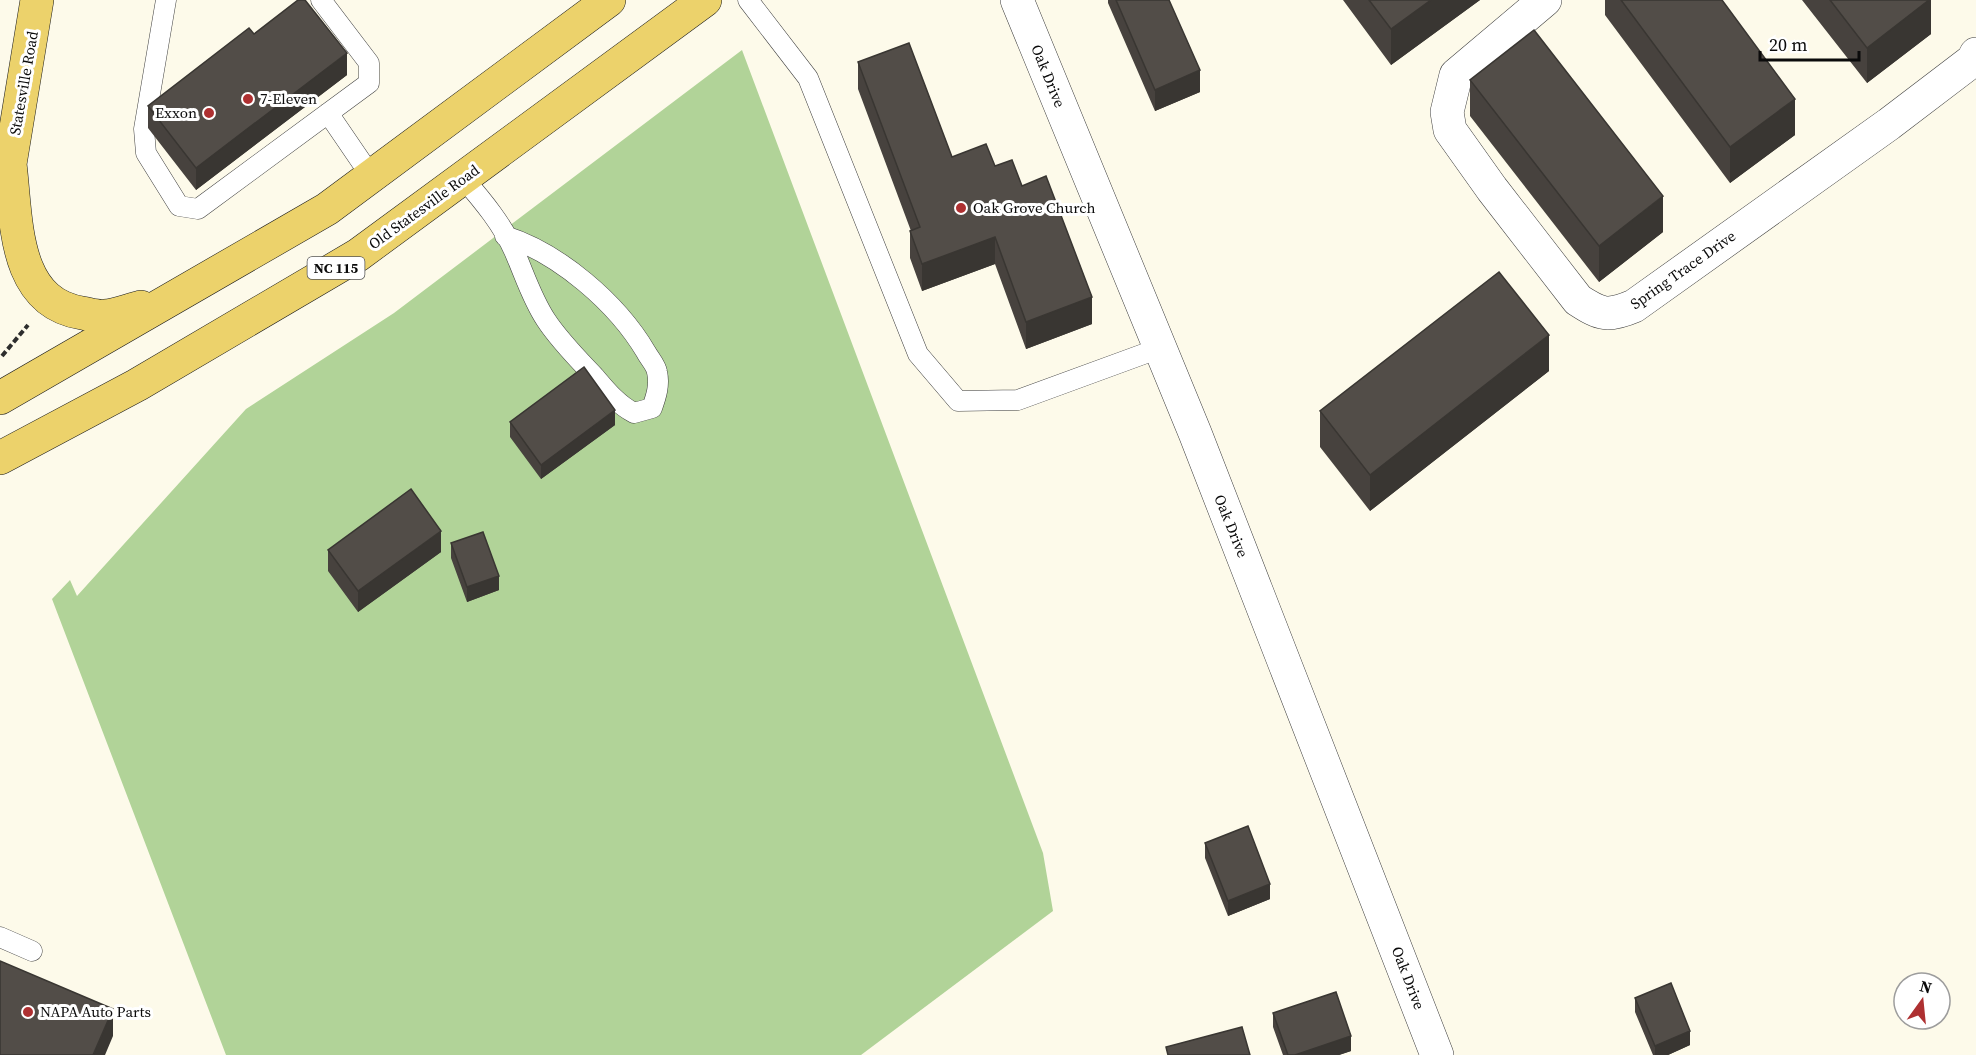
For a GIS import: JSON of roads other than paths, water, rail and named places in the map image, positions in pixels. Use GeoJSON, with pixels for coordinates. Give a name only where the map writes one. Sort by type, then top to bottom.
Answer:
{"type":"FeatureCollection","features":[{"type":"Feature","properties":{"kind":"main road","name":"Statesville Road"},"geometry":{"type":"LineString","coordinates":[[0,200],[10,164],[37,0]]}},
{"type":"Feature","properties":{"kind":"main road"},"geometry":{"type":"LineString","coordinates":[[0,398],[327,209],[609,0]]}},
{"type":"Feature","properties":{"kind":"main road","name":"Old Statesville Road"},"geometry":{"type":"LineString","coordinates":[[0,458],[138,385],[348,261],[705,0]]}},
{"type":"Feature","properties":{"kind":"main road"},"geometry":{"type":"LineString","coordinates":[[10,164],[20,242],[30,280],[46,300],[72,312],[103,317],[169,300]]}},
{"type":"Feature","properties":{"kind":"street","name":"Oak Drive"},"geometry":{"type":"LineString","coordinates":[[1017,0],[1160,348],[1376,891],[1437,1055]]}},
{"type":"Feature","properties":{"kind":"street","name":"Spring Trace Drive"},"geometry":{"type":"LineString","coordinates":[[1545,0],[1456,75],[1450,91],[1447,112],[1450,130],[1492,189],[1578,300],[1596,311],[1614,315],[1634,306],[1889,124],[1972,60],[1976,54]]}},
{"type":"Feature","properties":{"kind":"lane"},"geometry":{"type":"LineString","coordinates":[[166,0],[144,129],[146,153],[179,206],[198,209],[369,83],[369,63],[321,0]]}},
{"type":"Feature","properties":{"kind":"lane"},"geometry":{"type":"LineString","coordinates":[[748,0],[808,78],[918,354],[958,401],[1018,399],[1160,348]]}},
{"type":"Feature","properties":{"kind":"lane"},"geometry":{"type":"LineString","coordinates":[[328,113],[371,176]]}},
{"type":"Feature","properties":{"kind":"lane"},"geometry":{"type":"LineString","coordinates":[[463,178],[488,206],[546,320],[575,356],[621,406],[634,413],[652,408],[658,393],[657,371],[636,334],[604,300],[562,264],[529,243],[505,236]]}},
{"type":"Feature","properties":{"kind":"lane"},"geometry":{"type":"LineString","coordinates":[[0,937],[32,951]]}},
{"type":"Feature","properties":{"kind":"place","name":"7-Eleven"},"geometry":{"type":"Point","coordinates":[248,99]}},
{"type":"Feature","properties":{"kind":"place","name":"Exxon"},"geometry":{"type":"Point","coordinates":[209,113]}},
{"type":"Feature","properties":{"kind":"place","name":"Oak Grove Church"},"geometry":{"type":"Point","coordinates":[961,208]}},
{"type":"Feature","properties":{"kind":"place","name":"NAPA Auto Parts"},"geometry":{"type":"Point","coordinates":[28,1012]}}]}
